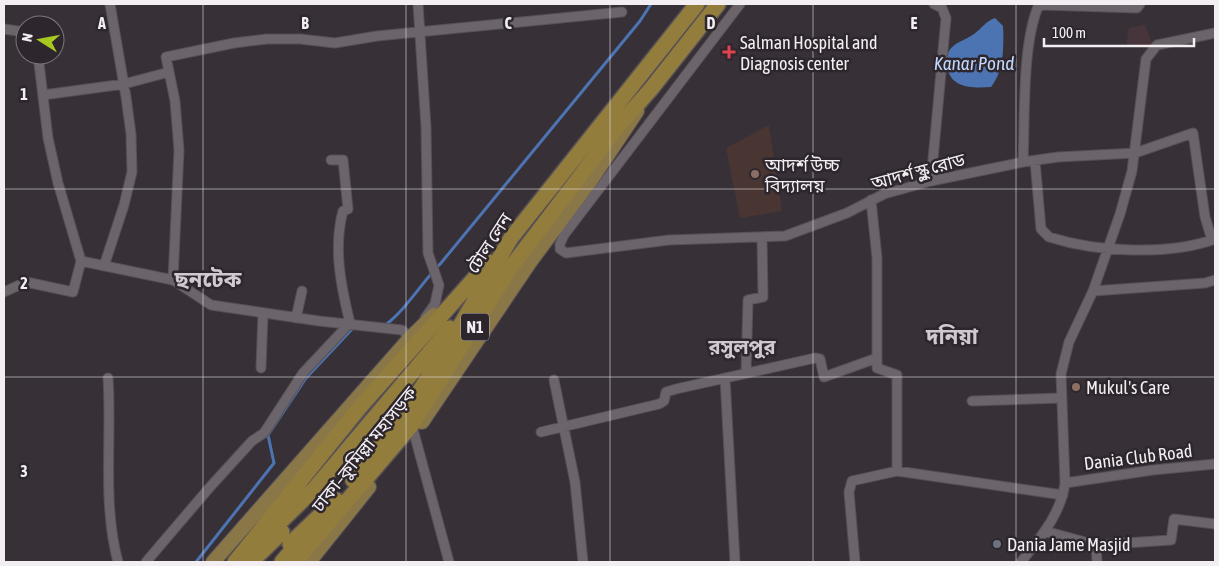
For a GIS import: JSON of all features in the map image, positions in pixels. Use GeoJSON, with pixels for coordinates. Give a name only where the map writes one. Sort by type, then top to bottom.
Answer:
{"type":"FeatureCollection","features":[{"type":"Feature","properties":{"kind":"highway"},"geometry":{"type":"LineString","coordinates":[[686,10],[697,4]]}},
{"type":"Feature","properties":{"kind":"highway","name":"ঢাকা–কুমিল্লা মহাসড়ক"},"geometry":{"type":"LineString","coordinates":[[286,561],[411,426],[512,267],[618,125],[651,90],[718,4]]}},
{"type":"Feature","properties":{"kind":"highway","name":"টোল লেন"},"geometry":{"type":"LineString","coordinates":[[336,500],[405,414],[511,238],[686,10]]}},
{"type":"Feature","properties":{"kind":"highway","name":"N1"},"geometry":{"type":"LineString","coordinates":[[237,562],[360,407],[511,238]]}},
{"type":"Feature","properties":{"kind":"highway"},"geometry":{"type":"LineString","coordinates":[[237,562],[492,271]]}},
{"type":"Feature","properties":{"kind":"highway"},"geometry":{"type":"LineString","coordinates":[[237,562],[314,489],[478,295]]}},
{"type":"Feature","properties":{"kind":"highway"},"geometry":{"type":"LineString","coordinates":[[251,562],[318,497],[464,318]]}},
{"type":"Feature","properties":{"kind":"highway"},"geometry":{"type":"LineString","coordinates":[[286,561],[336,500]]}},
{"type":"Feature","properties":{"kind":"highway"},"geometry":{"type":"LineString","coordinates":[[271,562],[336,500]]}},
{"type":"Feature","properties":{"kind":"main road","name":"ঢাকা–কুমিল্লা মহাসড়ক"},"geometry":{"type":"LineString","coordinates":[[309,562],[414,433],[530,262],[597,172],[651,90]]}},
{"type":"Feature","properties":{"kind":"main road","name":"ঢাকা–কুমিল্লা মহাসড়ক"},"geometry":{"type":"LineString","coordinates":[[213,562],[410,338],[511,238]]}},
{"type":"Feature","properties":{"kind":"street"},"geometry":{"type":"LineString","coordinates":[[104,266],[122,214],[132,172],[131,134],[110,4]]}},
{"type":"Feature","properties":{"kind":"street"},"geometry":{"type":"LineString","coordinates":[[82,261],[173,280],[211,304],[296,318],[402,330],[410,338],[435,304],[439,285],[428,252],[426,127],[418,4]]}},
{"type":"Feature","properties":{"kind":"street","name":"আদর্শ স্কুল রোড"},"geometry":{"type":"LineString","coordinates":[[740,4],[564,235],[560,249],[566,253],[669,240],[785,236],[847,213],[884,194],[931,182],[1023,162],[1058,157],[1135,153],[1193,134],[1205,216],[1214,240]]}},
{"type":"Feature","properties":{"kind":"street"},"geometry":{"type":"LineString","coordinates":[[931,182],[946,18],[942,8],[934,4]]}},
{"type":"Feature","properties":{"kind":"street"},"geometry":{"type":"LineString","coordinates":[[1023,162],[1029,52],[1034,18],[1038,7],[1043,5],[1137,8],[1140,4]]}},
{"type":"Feature","properties":{"kind":"street"},"geometry":{"type":"LineString","coordinates":[[173,280],[179,150],[175,101],[166,57],[234,43],[300,39],[335,43],[377,36],[420,34],[622,12]]}},
{"type":"Feature","properties":{"kind":"street"},"geometry":{"type":"LineString","coordinates":[[1021,562],[1045,530],[1063,495],[1065,483],[1061,398],[1062,374],[1069,342],[1093,291],[1120,214],[1135,153],[1146,59],[1157,45],[1215,32]]}},
{"type":"Feature","properties":{"kind":"street"},"geometry":{"type":"LineString","coordinates":[[4,292],[26,282],[73,292],[82,261],[58,183],[48,138],[39,65]]}},
{"type":"Feature","properties":{"kind":"street"},"geometry":{"type":"LineString","coordinates":[[43,96],[124,84],[169,72]]}},
{"type":"Feature","properties":{"kind":"street"},"geometry":{"type":"LineString","coordinates":[[331,160],[343,160],[348,209],[343,211],[337,238],[341,288],[350,323]]}},
{"type":"Feature","properties":{"kind":"street"},"geometry":{"type":"LineString","coordinates":[[1036,161],[1041,229],[1049,237],[1136,252],[1214,240]]}},
{"type":"Feature","properties":{"kind":"street"},"geometry":{"type":"LineString","coordinates":[[871,200],[877,258],[877,370],[897,374],[897,471]]}},
{"type":"Feature","properties":{"kind":"street"},"geometry":{"type":"LineString","coordinates":[[746,373],[748,300],[763,297],[762,237]]}},
{"type":"Feature","properties":{"kind":"street"},"geometry":{"type":"LineString","coordinates":[[1093,291],[1205,283],[1215,280]]}},
{"type":"Feature","properties":{"kind":"street"},"geometry":{"type":"LineString","coordinates":[[296,318],[302,291]]}},
{"type":"Feature","properties":{"kind":"street"},"geometry":{"type":"LineString","coordinates":[[261,368],[263,313]]}},
{"type":"Feature","properties":{"kind":"street"},"geometry":{"type":"LineString","coordinates":[[146,562],[252,441],[264,433],[303,374],[350,323]]}},
{"type":"Feature","properties":{"kind":"street"},"geometry":{"type":"LineString","coordinates":[[541,432],[659,404],[664,401],[666,392],[746,373],[818,358],[822,374],[827,376],[877,358]]}},
{"type":"Feature","properties":{"kind":"street"},"geometry":{"type":"LineString","coordinates":[[108,378],[110,416],[109,501],[114,548],[118,562]]}},
{"type":"Feature","properties":{"kind":"street"},"geometry":{"type":"LineString","coordinates":[[725,378],[735,562]]}},
{"type":"Feature","properties":{"kind":"street"},"geometry":{"type":"LineString","coordinates":[[554,380],[575,482],[583,562]]}},
{"type":"Feature","properties":{"kind":"street"},"geometry":{"type":"LineString","coordinates":[[972,401],[1061,398]]}},
{"type":"Feature","properties":{"kind":"street"},"geometry":{"type":"LineString","coordinates":[[414,433],[449,562]]}},
{"type":"Feature","properties":{"kind":"street","name":"Dania Club Road"},"geometry":{"type":"LineString","coordinates":[[1065,483],[1152,470],[1215,464]]}},
{"type":"Feature","properties":{"kind":"street"},"geometry":{"type":"LineString","coordinates":[[855,562],[850,484],[852,481],[897,471],[1063,495]]}},
{"type":"Feature","properties":{"kind":"street"},"geometry":{"type":"LineString","coordinates":[[1045,530],[1096,545],[1171,540],[1174,519],[1215,524]]}},
{"type":"Feature","properties":{"kind":"street"},"geometry":{"type":"LineString","coordinates":[[1096,545],[1097,562]]}},
{"type":"Feature","properties":{"kind":"shaded area"},"geometry":{"type":"Polygon","coordinates":[[[1145,25],[1153,45],[1126,46],[1129,28],[1145,25]]]}},
{"type":"Feature","properties":{"kind":"shaded area"},"geometry":{"type":"Polygon","coordinates":[[[769,125],[782,211],[740,218],[726,148],[769,125]]]}},
{"type":"Feature","properties":{"kind":"water","name":"Kanar Pond"},"geometry":{"type":"Polygon","coordinates":[[[995,18],[1003,26],[1003,42],[1001,66],[991,87],[964,86],[953,80],[947,67],[949,51],[954,45],[974,34],[995,18]]]}},
{"type":"Feature","properties":{"kind":"waterway"},"geometry":{"type":"LineString","coordinates":[[384,326],[400,312],[441,263],[640,21],[651,4]]}},
{"type":"Feature","properties":{"kind":"waterway"},"geometry":{"type":"LineString","coordinates":[[196,562],[274,463],[268,435],[306,378],[354,327]]}},
{"type":"Feature","properties":{"kind":"place","name":"Salman Hospital and Diagnosis center"},"geometry":{"type":"Point","coordinates":[729,52]}},
{"type":"Feature","properties":{"kind":"place","name":"আদর্শ উচ্চ বিদ্যালয়"},"geometry":{"type":"Point","coordinates":[755,174]}},
{"type":"Feature","properties":{"kind":"place","name":"Mukul's Care"},"geometry":{"type":"Point","coordinates":[1076,387]}},
{"type":"Feature","properties":{"kind":"place","name":"Dania Jame Masjid"},"geometry":{"type":"Point","coordinates":[997,544]}},
{"type":"Feature","properties":{"kind":"district","name":"ছনটেক"},"geometry":{"type":"Point","coordinates":[208,279]}},
{"type":"Feature","properties":{"kind":"district","name":"দনিয়া"},"geometry":{"type":"Point","coordinates":[952,336]}},
{"type":"Feature","properties":{"kind":"district","name":"রসুলপুর"},"geometry":{"type":"Point","coordinates":[742,346]}}]}
